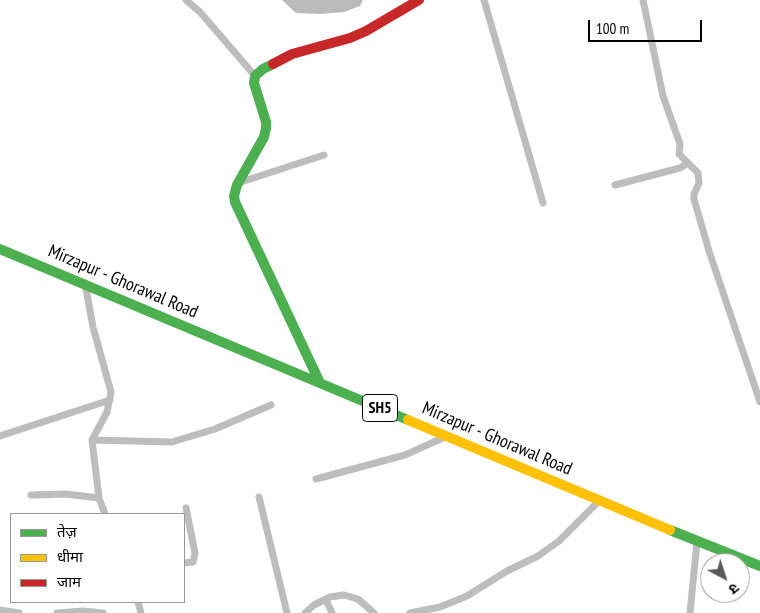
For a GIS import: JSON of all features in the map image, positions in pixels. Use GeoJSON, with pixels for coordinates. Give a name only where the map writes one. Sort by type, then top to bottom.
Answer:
{"type":"FeatureCollection","features":[{"type":"Feature","properties":{"kind":"main road"},"geometry":{"type":"LineString","coordinates":[[320,383],[235,202],[235,191],[238,183],[264,137],[266,128],[266,122],[254,83],[255,76],[263,68],[292,54],[350,38],[366,31],[419,0]]}},
{"type":"Feature","properties":{"kind":"main road","name":"Mirzapur - Ghorawal Road"},"geometry":{"type":"LineString","coordinates":[[0,249],[85,283],[697,542],[760,566]]}},
{"type":"Feature","properties":{"kind":"street"},"geometry":{"type":"LineString","coordinates":[[186,0],[200,12],[255,76]]}},
{"type":"Feature","properties":{"kind":"street"},"geometry":{"type":"LineString","coordinates":[[484,0],[543,203]]}},
{"type":"Feature","properties":{"kind":"street"},"geometry":{"type":"LineString","coordinates":[[643,0],[664,96],[680,144],[680,154],[698,173],[699,183],[694,199],[709,251],[760,402]]}},
{"type":"Feature","properties":{"kind":"street"},"geometry":{"type":"LineString","coordinates":[[238,183],[324,155]]}},
{"type":"Feature","properties":{"kind":"street"},"geometry":{"type":"LineString","coordinates":[[614,185],[680,168],[688,163]]}},
{"type":"Feature","properties":{"kind":"street"},"geometry":{"type":"LineString","coordinates":[[85,283],[93,327],[110,392],[107,412],[92,440],[99,498],[105,513]]}},
{"type":"Feature","properties":{"kind":"street"},"geometry":{"type":"LineString","coordinates":[[0,436],[110,400]]}},
{"type":"Feature","properties":{"kind":"street"},"geometry":{"type":"LineString","coordinates":[[92,440],[172,442],[215,429],[271,405]]}},
{"type":"Feature","properties":{"kind":"street"},"geometry":{"type":"LineString","coordinates":[[316,479],[405,455],[447,436]]}},
{"type":"Feature","properties":{"kind":"street"},"geometry":{"type":"LineString","coordinates":[[31,496],[66,494],[99,498]]}},
{"type":"Feature","properties":{"kind":"street"},"geometry":{"type":"LineString","coordinates":[[259,497],[287,613]]}},
{"type":"Feature","properties":{"kind":"street"},"geometry":{"type":"LineString","coordinates":[[410,613],[441,610],[468,596],[507,571],[538,556],[551,548],[600,500]]}},
{"type":"Feature","properties":{"kind":"street"},"geometry":{"type":"LineString","coordinates":[[185,563],[193,562],[195,553],[186,508]]}},
{"type":"Feature","properties":{"kind":"street"},"geometry":{"type":"LineString","coordinates":[[690,613],[697,542]]}},
{"type":"Feature","properties":{"kind":"street"},"geometry":{"type":"LineString","coordinates":[[305,613],[314,605],[338,595],[353,596],[374,613]]}},
{"type":"Feature","properties":{"kind":"street"},"geometry":{"type":"LineString","coordinates":[[326,600],[332,613]]}},
{"type":"Feature","properties":{"kind":"street"},"geometry":{"type":"LineString","coordinates":[[0,610],[19,613]]}},
{"type":"Feature","properties":{"kind":"street"},"geometry":{"type":"LineString","coordinates":[[57,613],[83,611],[103,613]]}},
{"type":"Feature","properties":{"kind":"shaded area"},"geometry":{"type":"Polygon","coordinates":[[[282,0],[363,0],[360,6],[344,12],[320,14],[296,13],[282,0]]]}},
{"type":"Feature","properties":{"kind":"traffic: fast"},"geometry":{"type":"LineString","coordinates":[[273,64],[255,76],[254,83],[266,122],[266,128],[264,137],[237,185],[234,196],[235,202],[320,383]]}},
{"type":"Feature","properties":{"kind":"traffic: fast"},"geometry":{"type":"LineString","coordinates":[[0,249],[408,420]]}},
{"type":"Feature","properties":{"kind":"traffic: fast"},"geometry":{"type":"LineString","coordinates":[[670,530],[760,566]]}},
{"type":"Feature","properties":{"kind":"traffic: slow"},"geometry":{"type":"LineString","coordinates":[[408,420],[670,530]]}},
{"type":"Feature","properties":{"kind":"traffic: jam"},"geometry":{"type":"LineString","coordinates":[[273,64],[292,54],[350,38],[366,31],[419,0]]}}]}
